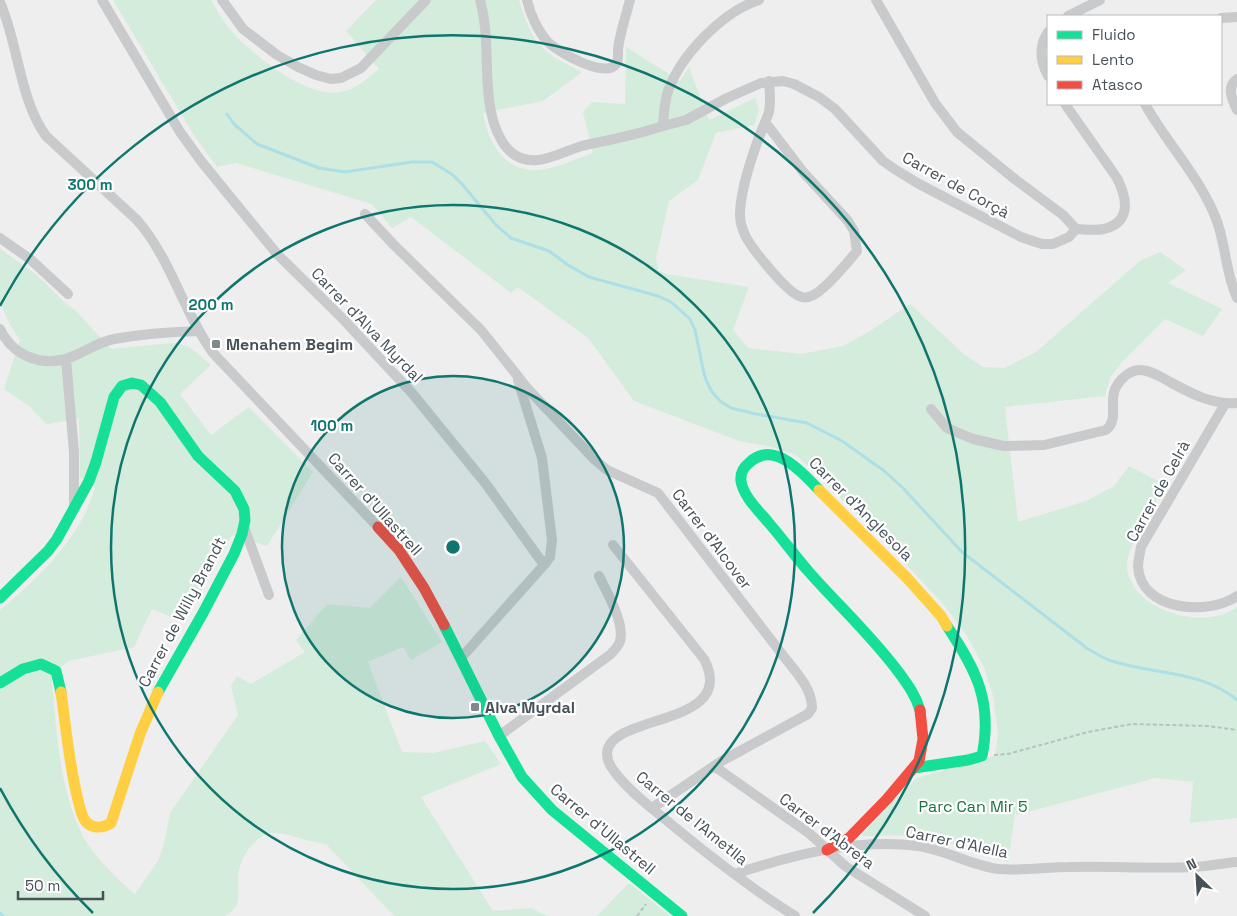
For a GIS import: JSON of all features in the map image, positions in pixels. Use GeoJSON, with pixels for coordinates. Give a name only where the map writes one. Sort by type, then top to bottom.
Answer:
{"type":"FeatureCollection","features":[{"type":"Feature","properties":{"kind":"street","name":"Carrer d'Alva Myrdal"},"geometry":{"type":"LineString","coordinates":[[102,0],[180,132],[201,161],[277,254],[344,319],[412,393],[486,484],[544,565]]}},
{"type":"Feature","properties":{"kind":"street"},"geometry":{"type":"LineString","coordinates":[[222,0],[243,28],[277,55],[298,67],[331,79],[341,78],[360,68],[426,0]]}},
{"type":"Feature","properties":{"kind":"street"},"geometry":{"type":"LineString","coordinates":[[480,0],[484,14],[492,119],[499,138],[511,152],[519,157],[531,160],[539,160],[578,147],[624,138],[664,126],[664,112],[668,92],[682,65],[700,42],[733,12],[746,4],[759,0]]}},
{"type":"Feature","properties":{"kind":"street"},"geometry":{"type":"LineString","coordinates":[[527,0],[539,29],[547,41],[577,60],[604,68],[612,67],[618,62],[622,27],[630,0]]}},
{"type":"Feature","properties":{"kind":"street"},"geometry":{"type":"LineString","coordinates":[[876,0],[935,104],[957,132],[1063,215],[1076,229],[1102,230],[1119,222],[1124,213],[1125,203],[1122,190],[1117,178],[1066,105]]}},
{"type":"Feature","properties":{"kind":"street"},"geometry":{"type":"LineString","coordinates":[[1070,15],[1100,0]]}},
{"type":"Feature","properties":{"kind":"street","name":"Carrer d'Ullastrell"},"geometry":{"type":"LineString","coordinates":[[0,2],[8,22],[29,104],[39,127],[46,136],[146,230],[162,255],[198,330],[218,359],[399,550],[424,588],[499,736],[522,777],[552,810],[682,916]]}},
{"type":"Feature","properties":{"kind":"street"},"geometry":{"type":"LineString","coordinates":[[1222,18],[1237,17]]}},
{"type":"Feature","properties":{"kind":"street"},"geometry":{"type":"LineString","coordinates":[[1047,34],[1041,44],[1040,54],[1047,73]]}},
{"type":"Feature","properties":{"kind":"street"},"geometry":{"type":"LineString","coordinates":[[1237,79],[1232,83],[1231,95],[1237,110]]}},
{"type":"Feature","properties":{"kind":"street"},"geometry":{"type":"LineString","coordinates":[[765,122],[804,173],[848,221],[854,231],[856,251],[827,285],[817,294],[809,297],[794,294],[782,282],[746,236],[740,216],[741,203],[752,156],[768,114],[771,98],[770,81]]}},
{"type":"Feature","properties":{"kind":"street","name":"Carrer de Corçà"},"geometry":{"type":"LineString","coordinates":[[664,126],[686,120],[747,89],[770,81],[784,81],[819,97],[835,110],[883,161],[919,184],[1021,237],[1042,244],[1053,244],[1069,237],[1076,229]]}},
{"type":"Feature","properties":{"kind":"street"},"geometry":{"type":"LineString","coordinates":[[1146,105],[1202,192],[1214,215],[1221,234],[1229,273],[1237,298]]}},
{"type":"Feature","properties":{"kind":"street","name":"Carrer d'Alcover"},"geometry":{"type":"LineString","coordinates":[[365,214],[481,330],[553,416],[595,460],[607,470],[658,493],[802,680],[810,694],[812,708],[808,714],[714,766],[652,808]]}},
{"type":"Feature","properties":{"kind":"street"},"geometry":{"type":"LineString","coordinates":[[0,238],[30,259],[68,294]]}},
{"type":"Feature","properties":{"kind":"street"},"geometry":{"type":"LineString","coordinates":[[0,328],[9,343],[26,357],[49,362],[66,359],[114,339],[158,332],[198,330]]}},
{"type":"Feature","properties":{"kind":"street"},"geometry":{"type":"LineString","coordinates":[[66,359],[74,452],[74,508]]}},
{"type":"Feature","properties":{"kind":"street"},"geometry":{"type":"LineString","coordinates":[[931,409],[947,428],[973,439],[1004,446],[1044,445],[1106,430],[1111,426],[1113,420],[1112,395],[1116,386],[1131,372],[1138,370],[1158,375],[1196,395],[1225,404],[1237,403]]}},
{"type":"Feature","properties":{"kind":"street"},"geometry":{"type":"LineString","coordinates":[[461,658],[550,557],[552,540],[542,458],[515,372]]}},
{"type":"Feature","properties":{"kind":"street","name":"Carrer de Willy Brandt"},"geometry":{"type":"LineString","coordinates":[[0,598],[48,551],[57,539],[92,471],[114,397],[123,386],[142,385],[149,390],[159,400],[200,458],[211,470],[228,482],[240,496],[245,519],[244,527],[234,553],[150,707],[111,823],[104,827],[96,828],[83,818],[72,774],[61,689],[56,671],[41,664],[23,669],[0,684]]}},
{"type":"Feature","properties":{"kind":"street","name":"Carrer de Celrà"},"geometry":{"type":"LineString","coordinates":[[1225,404],[1141,547],[1138,567],[1143,583],[1152,593],[1178,606],[1207,608],[1222,605],[1237,596]]}},
{"type":"Feature","properties":{"kind":"street","name":"Carrer d'Anglesola"},"geometry":{"type":"LineString","coordinates":[[827,850],[849,838],[919,761],[923,739],[921,713],[918,702],[882,650],[808,571],[749,498],[742,483],[741,474],[743,468],[753,459],[764,455],[777,456],[802,472],[907,578],[941,616],[969,659],[978,682],[986,717],[986,737],[982,756]]}},
{"type":"Feature","properties":{"kind":"street"},"geometry":{"type":"LineString","coordinates":[[244,527],[269,595]]}},
{"type":"Feature","properties":{"kind":"street","name":"Carrer de l'Ametlla"},"geometry":{"type":"LineString","coordinates":[[613,545],[704,659],[710,676],[708,691],[699,702],[617,738],[609,747],[608,758],[613,770],[652,808],[735,874],[794,916]]}},
{"type":"Feature","properties":{"kind":"street"},"geometry":{"type":"LineString","coordinates":[[499,736],[611,654],[618,646],[621,633],[619,624],[600,576]]}},
{"type":"Feature","properties":{"kind":"street"},"geometry":{"type":"LineString","coordinates":[[914,768],[968,760],[982,756]]}},
{"type":"Feature","properties":{"kind":"street","name":"Carrer d'Abrera"},"geometry":{"type":"LineString","coordinates":[[714,766],[810,834],[845,866],[925,916]]}},
{"type":"Feature","properties":{"kind":"street","name":"Carrer d'Alella"},"geometry":{"type":"LineString","coordinates":[[735,874],[790,857],[827,850],[878,845],[918,846],[955,855],[975,864],[1016,869],[1198,867],[1237,862]]}},
{"type":"Feature","properties":{"kind":"path"},"geometry":{"type":"LineString","coordinates":[[982,756],[1008,754],[1088,732],[1132,724],[1208,726],[1237,730]]}},
{"type":"Feature","properties":{"kind":"path"},"geometry":{"type":"LineString","coordinates":[[637,916],[655,894]]}},
{"type":"Feature","properties":{"kind":"green space","name":"Parc Can Mir 5"},"geometry":{"type":"Polygon","coordinates":[[[113,0],[211,0],[231,31],[256,54],[283,74],[313,89],[340,92],[361,84],[379,69],[346,31],[376,0],[519,0],[529,27],[540,45],[556,58],[582,72],[543,101],[483,113],[493,144],[499,152],[506,160],[525,169],[551,168],[593,153],[583,112],[592,102],[625,104],[626,47],[680,81],[689,67],[709,120],[755,98],[759,110],[754,125],[716,133],[698,180],[669,201],[656,258],[658,270],[666,274],[749,287],[733,330],[748,348],[801,354],[843,346],[870,331],[910,304],[965,355],[983,367],[1005,368],[1036,352],[1141,260],[1160,252],[1186,270],[1168,283],[1222,309],[1203,336],[1165,319],[1122,362],[1110,378],[1105,396],[1005,407],[1018,522],[1086,501],[1114,486],[1129,466],[1166,485],[1131,549],[1127,568],[1132,583],[1142,596],[1156,606],[1172,613],[1189,617],[1207,618],[1223,614],[1237,607],[1237,818],[1190,823],[1193,782],[1156,778],[1016,815],[1016,807],[1008,862],[926,835],[862,836],[917,778],[1000,754],[995,755],[998,735],[993,696],[984,667],[967,636],[944,605],[900,558],[796,455],[772,447],[739,441],[634,401],[588,338],[518,287],[511,293],[411,217],[392,228],[372,204],[236,163],[217,167],[195,137],[113,0]]]}},
{"type":"Feature","properties":{"kind":"green space"},"geometry":{"type":"Polygon","coordinates":[[[0,249],[37,275],[77,312],[111,349],[177,343],[193,350],[211,365],[180,394],[211,435],[249,407],[313,472],[267,546],[232,535],[184,622],[152,609],[134,647],[69,661],[51,675],[63,777],[74,816],[86,841],[98,858],[135,894],[159,859],[170,813],[238,715],[231,686],[237,676],[251,684],[305,652],[296,640],[327,604],[370,608],[401,577],[442,642],[411,660],[403,647],[368,662],[402,752],[433,753],[485,741],[501,764],[421,797],[493,911],[531,908],[547,916],[394,916],[326,844],[275,833],[261,837],[245,854],[238,877],[239,894],[237,904],[230,913],[224,916],[0,916],[0,610],[34,580],[55,558],[83,517],[95,488],[80,477],[79,419],[46,424],[29,406],[4,389],[20,340],[10,325],[0,303],[0,249]]]}},
{"type":"Feature","properties":{"kind":"green space"},"geometry":{"type":"Polygon","coordinates":[[[629,883],[670,916],[597,916],[629,883]]]}},
{"type":"Feature","properties":{"kind":"waterway"},"geometry":{"type":"LineString","coordinates":[[227,114],[234,124],[257,144],[319,168],[345,172],[412,162],[432,162],[453,175],[496,225],[511,238],[549,251],[589,277],[658,296],[671,302],[690,319],[695,330],[706,380],[712,392],[720,401],[731,408],[807,423],[842,441],[883,470],[902,487],[962,552],[1088,649],[1112,661],[1177,674],[1208,683],[1223,690],[1237,700]]}},
{"type":"Feature","properties":{"kind":"waterway"},"geometry":{"type":"LineString","coordinates":[[0,913],[3,916]]}},
{"type":"Feature","properties":{"kind":"traffic: fast"},"geometry":{"type":"LineString","coordinates":[[0,598],[48,551],[57,539],[89,481],[114,397],[122,386],[132,383],[141,385],[160,402],[198,456],[235,491],[244,509],[245,520],[234,554],[158,692]]}},
{"type":"Feature","properties":{"kind":"traffic: fast"},"geometry":{"type":"LineString","coordinates":[[819,490],[788,461],[769,455],[759,456],[750,462],[744,468],[741,475],[742,487],[752,503],[809,572],[890,660],[911,691],[920,710]]}},
{"type":"Feature","properties":{"kind":"traffic: fast"},"geometry":{"type":"LineString","coordinates":[[444,625],[499,736],[522,777],[552,810],[682,916]]}},
{"type":"Feature","properties":{"kind":"traffic: fast"},"geometry":{"type":"LineString","coordinates":[[914,768],[968,760],[982,756],[985,719],[979,687],[974,672],[947,626]]}},
{"type":"Feature","properties":{"kind":"traffic: fast"},"geometry":{"type":"LineString","coordinates":[[0,683],[23,669],[41,664],[56,671],[61,692]]}},
{"type":"Feature","properties":{"kind":"traffic: slow"},"geometry":{"type":"LineString","coordinates":[[819,490],[907,578],[941,616],[947,626]]}},
{"type":"Feature","properties":{"kind":"traffic: slow"},"geometry":{"type":"LineString","coordinates":[[61,692],[70,760],[81,811],[86,822],[98,827],[111,823],[140,734],[158,692]]}},
{"type":"Feature","properties":{"kind":"traffic: jam"},"geometry":{"type":"LineString","coordinates":[[378,527],[399,550],[424,588],[444,625]]}},
{"type":"Feature","properties":{"kind":"traffic: jam"},"geometry":{"type":"LineString","coordinates":[[827,850],[849,838],[887,799],[919,761],[923,739],[920,710]]}},
{"type":"Feature","properties":{"kind":"place","name":"Menahem Begim"},"geometry":{"type":"Point","coordinates":[216,344]}},
{"type":"Feature","properties":{"kind":"place","name":"Alva Myrdal"},"geometry":{"type":"Point","coordinates":[475,707]}}]}
